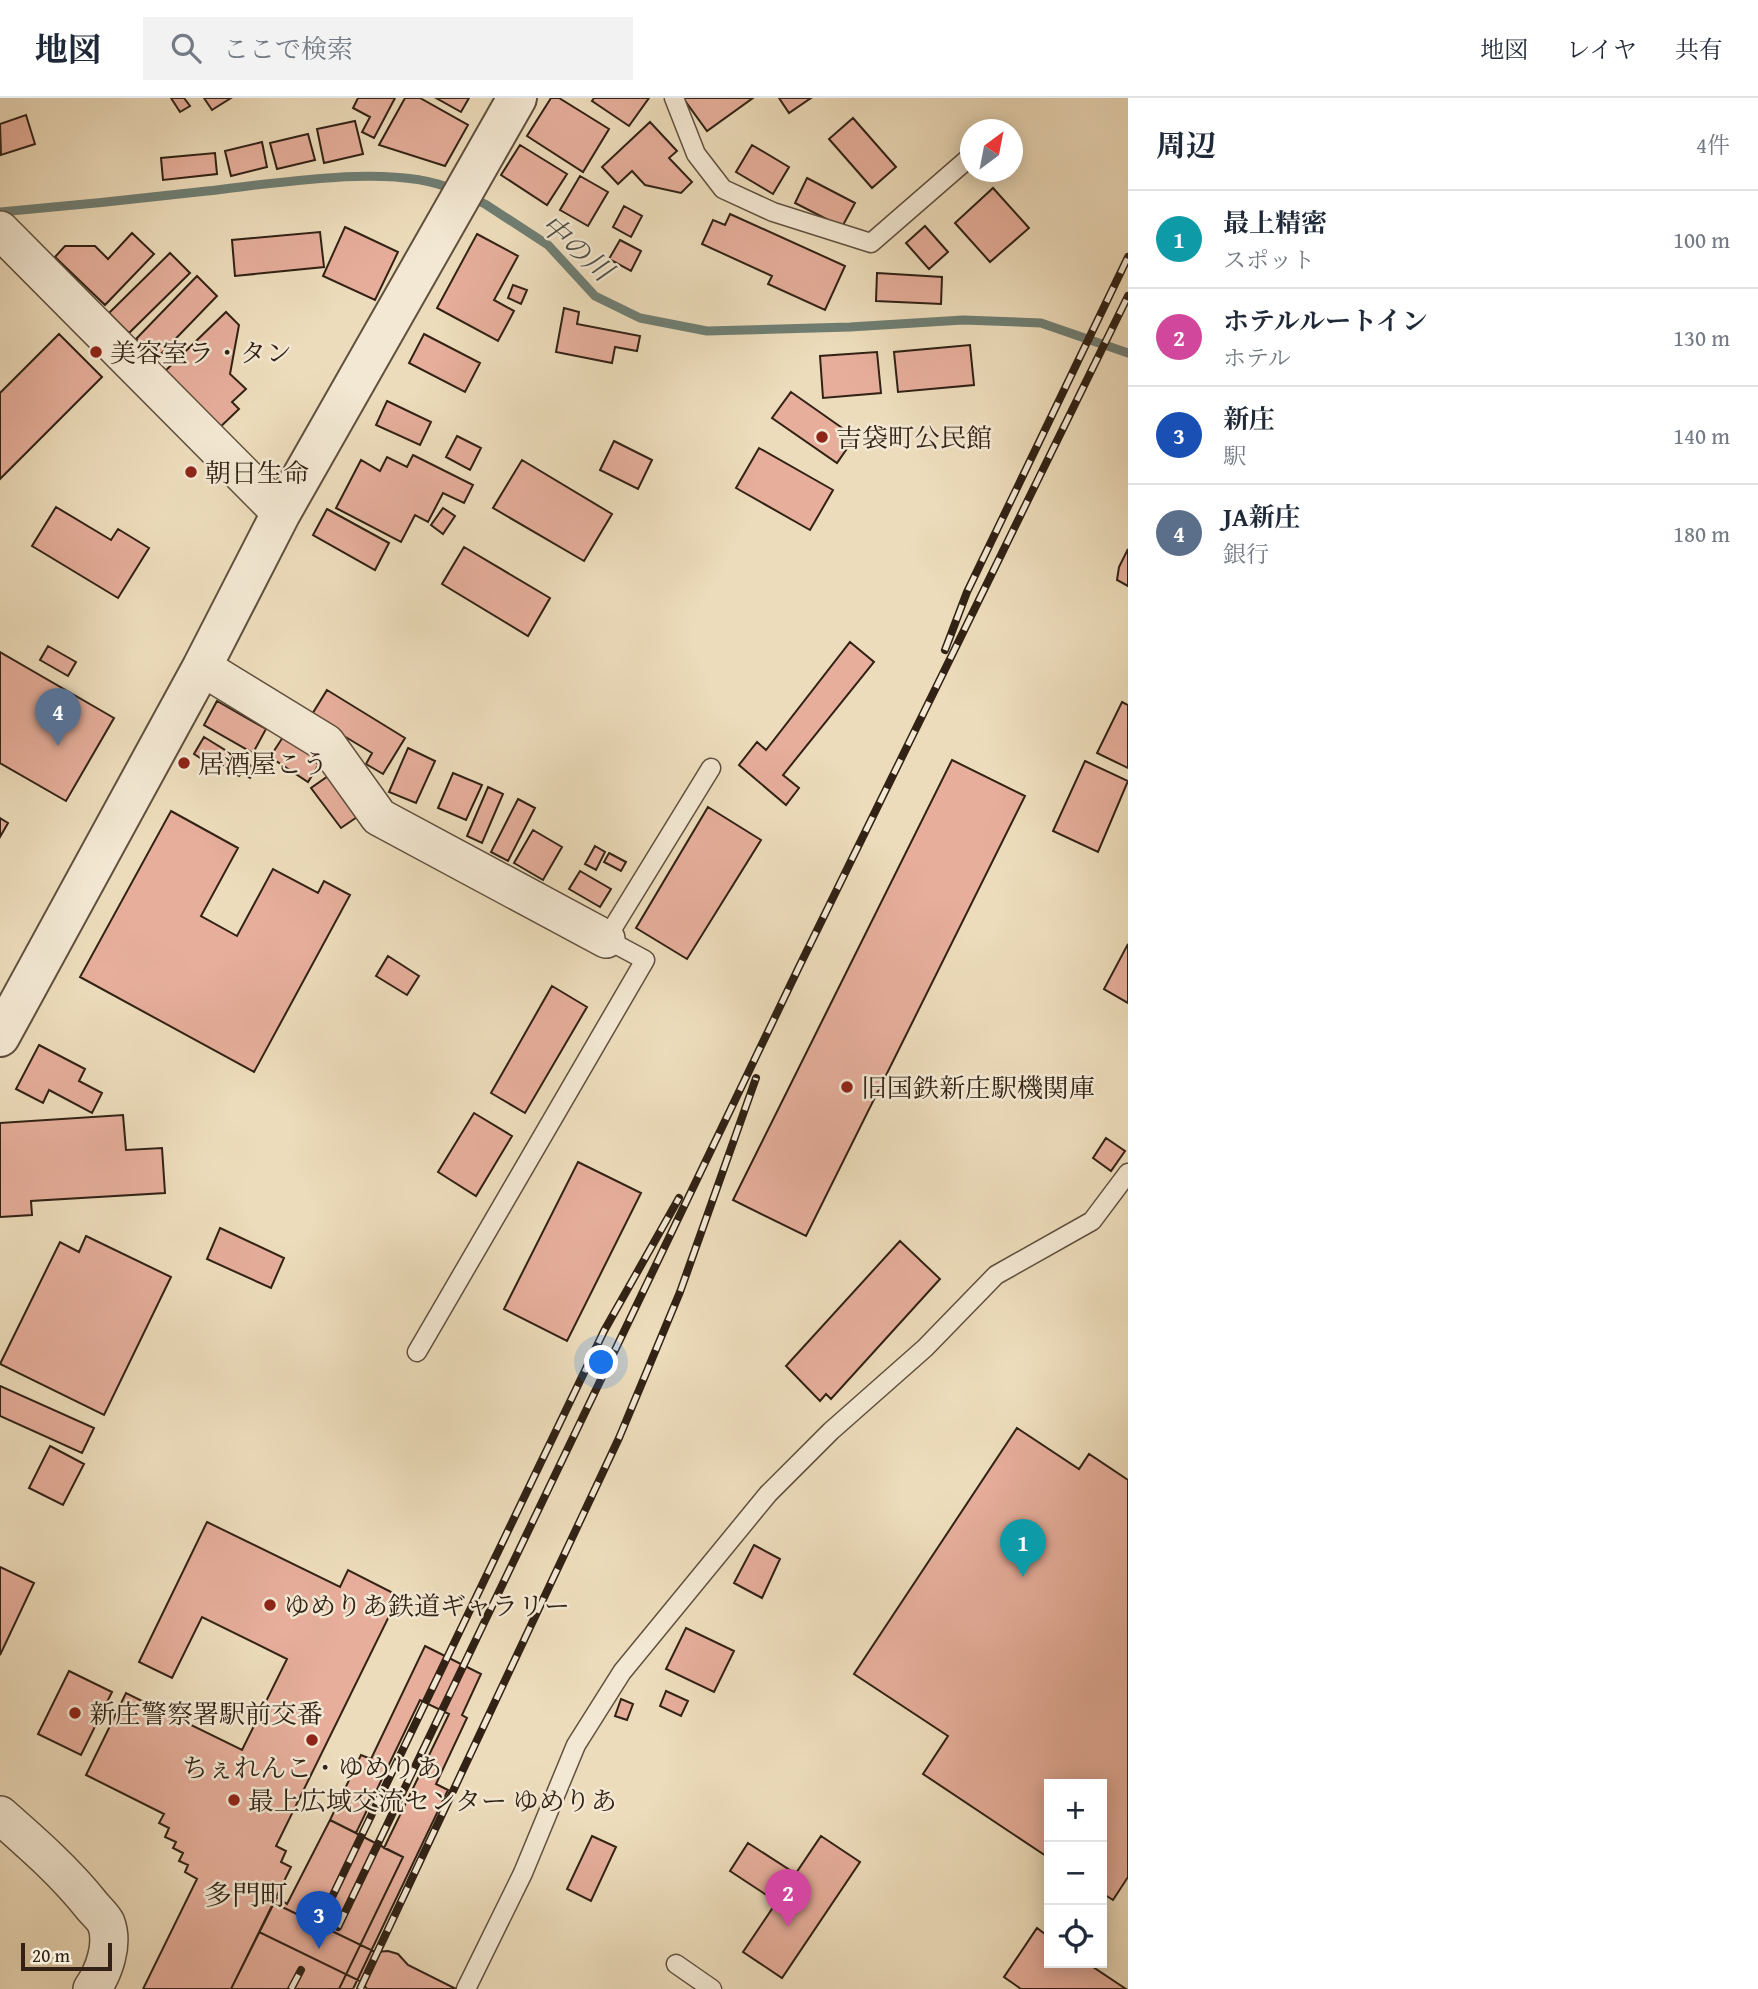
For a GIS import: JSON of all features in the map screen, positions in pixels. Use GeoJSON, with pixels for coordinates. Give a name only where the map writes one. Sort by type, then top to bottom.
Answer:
{"type":"FeatureCollection","features":[{"type":"Feature","properties":{"kind":"street"},"geometry":{"type":"LineString","coordinates":[[0,1037],[202,667],[281,513],[517,98]]}},
{"type":"Feature","properties":{"kind":"street"},"geometry":{"type":"LineString","coordinates":[[3,236],[281,513]]}},
{"type":"Feature","properties":{"kind":"street"},"geometry":{"type":"LineString","coordinates":[[202,667],[326,743],[379,817],[606,939]]}},
{"type":"Feature","properties":{"kind":"street"},"geometry":{"type":"LineString","coordinates":[[4,1831],[78,1888],[106,1923],[108,1946],[100,1976],[92,1989]]}},
{"type":"Feature","properties":{"kind":"lane"},"geometry":{"type":"LineString","coordinates":[[674,98],[696,154],[723,189],[773,212],[871,243],[960,166]]}},
{"type":"Feature","properties":{"kind":"lane"},"geometry":{"type":"LineString","coordinates":[[417,1352],[645,960],[606,939],[711,768]]}},
{"type":"Feature","properties":{"kind":"lane"},"geometry":{"type":"LineString","coordinates":[[466,1989],[523,1873],[576,1745],[622,1672],[768,1494],[831,1431],[925,1348],[996,1275],[1092,1221],[1128,1173]]}},
{"type":"Feature","properties":{"kind":"lane"},"geometry":{"type":"LineString","coordinates":[[676,1964],[712,1989]]}},
{"type":"Feature","properties":{"kind":"building"},"geometry":{"type":"Polygon","coordinates":[[[171,98],[184,98],[190,106],[180,112],[171,98]]]}},
{"type":"Feature","properties":{"kind":"building"},"geometry":{"type":"Polygon","coordinates":[[[204,98],[231,98],[212,110],[204,98]]]}},
{"type":"Feature","properties":{"kind":"building"},"geometry":{"type":"Polygon","coordinates":[[[358,98],[395,98],[374,138],[362,132],[370,117],[353,108],[358,98]]]}},
{"type":"Feature","properties":{"kind":"building"},"geometry":{"type":"Polygon","coordinates":[[[405,98],[420,98],[468,125],[445,166],[379,145],[405,98]]]}},
{"type":"Feature","properties":{"kind":"building"},"geometry":{"type":"Polygon","coordinates":[[[436,98],[469,98],[461,112],[436,98]]]}},
{"type":"Feature","properties":{"kind":"building"},"geometry":{"type":"Polygon","coordinates":[[[551,98],[559,98],[609,129],[583,172],[527,136],[551,98]]]}},
{"type":"Feature","properties":{"kind":"building"},"geometry":{"type":"Polygon","coordinates":[[[594,98],[649,98],[629,126],[592,101],[594,98]]]}},
{"type":"Feature","properties":{"kind":"building"},"geometry":{"type":"Polygon","coordinates":[[[683,98],[753,98],[707,131],[683,98]]]}},
{"type":"Feature","properties":{"kind":"building"},"geometry":{"type":"Polygon","coordinates":[[[779,98],[811,98],[789,113],[779,98]]]}},
{"type":"Feature","properties":{"kind":"building"},"geometry":{"type":"Polygon","coordinates":[[[26,115],[35,144],[1,155],[0,124],[26,115]]]}},
{"type":"Feature","properties":{"kind":"building"},"geometry":{"type":"Polygon","coordinates":[[[853,118],[896,167],[872,188],[829,139],[853,118]]]}},
{"type":"Feature","properties":{"kind":"building"},"geometry":{"type":"Polygon","coordinates":[[[355,121],[363,154],[324,163],[317,129],[355,121]]]}},
{"type":"Feature","properties":{"kind":"building"},"geometry":{"type":"Polygon","coordinates":[[[650,122],[677,151],[669,158],[692,182],[681,193],[645,185],[632,171],[618,184],[602,167],[650,122]]]}},
{"type":"Feature","properties":{"kind":"building"},"geometry":{"type":"Polygon","coordinates":[[[308,134],[315,160],[277,169],[270,143],[308,134]]]}},
{"type":"Feature","properties":{"kind":"building"},"geometry":{"type":"Polygon","coordinates":[[[262,142],[267,167],[231,176],[225,151],[262,142]]]}},
{"type":"Feature","properties":{"kind":"building"},"geometry":{"type":"Polygon","coordinates":[[[520,145],[567,174],[547,205],[501,175],[520,145]]]}},
{"type":"Feature","properties":{"kind":"building"},"geometry":{"type":"Polygon","coordinates":[[[752,145],[789,167],[773,194],[736,172],[752,145]]]}},
{"type":"Feature","properties":{"kind":"building"},"geometry":{"type":"Polygon","coordinates":[[[215,153],[217,174],[163,180],[161,158],[215,153]]]}},
{"type":"Feature","properties":{"kind":"building"},"geometry":{"type":"Polygon","coordinates":[[[580,176],[608,192],[588,226],[560,210],[580,176]]]}},
{"type":"Feature","properties":{"kind":"building"},"geometry":{"type":"Polygon","coordinates":[[[807,178],[855,203],[842,227],[795,203],[807,178]]]}},
{"type":"Feature","properties":{"kind":"building"},"geometry":{"type":"Polygon","coordinates":[[[993,188],[1029,228],[990,262],[955,223],[993,188]]]}},
{"type":"Feature","properties":{"kind":"building"},"geometry":{"type":"Polygon","coordinates":[[[624,206],[642,216],[631,237],[613,227],[624,206]]]}},
{"type":"Feature","properties":{"kind":"building"},"geometry":{"type":"Polygon","coordinates":[[[730,214],[845,266],[825,310],[768,284],[772,276],[702,244],[713,220],[725,225],[730,214]]]}},
{"type":"Feature","properties":{"kind":"building"},"geometry":{"type":"Polygon","coordinates":[[[925,226],[948,252],[929,269],[906,243],[925,226]]]}},
{"type":"Feature","properties":{"kind":"building"},"geometry":{"type":"Polygon","coordinates":[[[345,227],[398,252],[375,300],[323,276],[345,227]]]}},
{"type":"Feature","properties":{"kind":"building"},"geometry":{"type":"Polygon","coordinates":[[[320,232],[324,267],[235,276],[232,240],[320,232]]]}},
{"type":"Feature","properties":{"kind":"building"},"geometry":{"type":"Polygon","coordinates":[[[132,233],[154,254],[105,305],[55,257],[65,246],[95,246],[108,259],[132,233]]]}},
{"type":"Feature","properties":{"kind":"building"},"geometry":{"type":"Polygon","coordinates":[[[477,234],[518,256],[494,300],[514,311],[498,341],[437,308],[477,234]]]}},
{"type":"Feature","properties":{"kind":"building"},"geometry":{"type":"Polygon","coordinates":[[[620,240],[641,251],[631,271],[609,259],[620,240]]]}},
{"type":"Feature","properties":{"kind":"building"},"geometry":{"type":"Polygon","coordinates":[[[170,253],[190,273],[129,333],[109,313],[170,253]]]}},
{"type":"Feature","properties":{"kind":"building"},"geometry":{"type":"Polygon","coordinates":[[[877,273],[942,277],[941,304],[876,301],[877,273]]]}},
{"type":"Feature","properties":{"kind":"building"},"geometry":{"type":"Polygon","coordinates":[[[197,276],[217,296],[156,359],[136,339],[197,276]]]}},
{"type":"Feature","properties":{"kind":"building"},"geometry":{"type":"Polygon","coordinates":[[[513,285],[527,290],[521,304],[508,298],[513,285]]]}},
{"type":"Feature","properties":{"kind":"building"},"geometry":{"type":"Polygon","coordinates":[[[564,308],[579,312],[577,324],[640,336],[637,351],[615,347],[612,363],[556,352],[564,308]]]}},
{"type":"Feature","properties":{"kind":"building"},"geometry":{"type":"Polygon","coordinates":[[[226,312],[239,325],[230,374],[246,389],[232,402],[239,409],[215,432],[160,376],[226,312]]]}},
{"type":"Feature","properties":{"kind":"building"},"geometry":{"type":"Polygon","coordinates":[[[59,334],[102,377],[0,479],[0,393],[59,334]]]}},
{"type":"Feature","properties":{"kind":"building"},"geometry":{"type":"Polygon","coordinates":[[[424,334],[480,363],[465,392],[409,363],[424,334]]]}},
{"type":"Feature","properties":{"kind":"building"},"geometry":{"type":"Polygon","coordinates":[[[970,345],[974,385],[898,392],[894,352],[970,345]]]}},
{"type":"Feature","properties":{"kind":"building"},"geometry":{"type":"Polygon","coordinates":[[[877,352],[881,393],[823,398],[820,356],[877,352]]]}},
{"type":"Feature","properties":{"kind":"building"},"geometry":{"type":"Polygon","coordinates":[[[791,392],[855,437],[837,463],[772,418],[791,392]]]}},
{"type":"Feature","properties":{"kind":"building"},"geometry":{"type":"Polygon","coordinates":[[[387,401],[431,422],[420,445],[376,425],[387,401]]]}},
{"type":"Feature","properties":{"kind":"building"},"geometry":{"type":"Polygon","coordinates":[[[457,436],[481,448],[470,470],[446,457],[457,436]]]}},
{"type":"Feature","properties":{"kind":"building"},"geometry":{"type":"Polygon","coordinates":[[[614,441],[652,460],[638,489],[600,470],[614,441]]]}},
{"type":"Feature","properties":{"kind":"building"},"geometry":{"type":"Polygon","coordinates":[[[759,448],[833,490],[810,530],[736,488],[759,448]]]}},
{"type":"Feature","properties":{"kind":"building"},"geometry":{"type":"Polygon","coordinates":[[[413,455],[473,485],[464,503],[443,493],[428,522],[415,515],[401,542],[336,508],[361,460],[380,471],[387,457],[407,467],[413,455]]]}},
{"type":"Feature","properties":{"kind":"building"},"geometry":{"type":"Polygon","coordinates":[[[522,460],[612,514],[584,561],[493,508],[522,460]]]}},
{"type":"Feature","properties":{"kind":"building"},"geometry":{"type":"Polygon","coordinates":[[[56,507],[111,540],[118,529],[149,548],[118,598],[32,546],[56,507]]]}},
{"type":"Feature","properties":{"kind":"building"},"geometry":{"type":"Polygon","coordinates":[[[443,508],[455,516],[443,534],[431,525],[443,508]]]}},
{"type":"Feature","properties":{"kind":"building"},"geometry":{"type":"Polygon","coordinates":[[[327,509],[389,543],[375,570],[313,535],[327,509]]]}},
{"type":"Feature","properties":{"kind":"building"},"geometry":{"type":"Polygon","coordinates":[[[464,547],[550,598],[528,636],[442,584],[464,547]]]}},
{"type":"Feature","properties":{"kind":"building"},"geometry":{"type":"Polygon","coordinates":[[[1128,549],[1128,586],[1117,580],[1119,567],[1128,549]]]}},
{"type":"Feature","properties":{"kind":"building"},"geometry":{"type":"Polygon","coordinates":[[[850,642],[874,662],[783,775],[799,788],[786,805],[739,765],[757,742],[766,750],[850,642]]]}},
{"type":"Feature","properties":{"kind":"building"},"geometry":{"type":"Polygon","coordinates":[[[48,646],[76,662],[68,676],[40,660],[48,646]]]}},
{"type":"Feature","properties":{"kind":"building"},"geometry":{"type":"Polygon","coordinates":[[[0,652],[114,718],[66,801],[0,763],[0,652]]]}},
{"type":"Feature","properties":{"kind":"building"},"geometry":{"type":"Polygon","coordinates":[[[327,690],[405,738],[383,774],[366,764],[372,753],[311,716],[327,690]]]}},
{"type":"Feature","properties":{"kind":"building"},"geometry":{"type":"Polygon","coordinates":[[[217,701],[266,729],[253,753],[204,725],[217,701]]]}},
{"type":"Feature","properties":{"kind":"building"},"geometry":{"type":"Polygon","coordinates":[[[1122,702],[1128,705],[1128,768],[1097,753],[1122,702]]]}},
{"type":"Feature","properties":{"kind":"building"},"geometry":{"type":"Polygon","coordinates":[[[204,737],[256,769],[250,778],[242,773],[239,776],[214,760],[211,765],[194,754],[204,737]]]}},
{"type":"Feature","properties":{"kind":"building"},"geometry":{"type":"Polygon","coordinates":[[[283,737],[321,761],[308,782],[270,757],[283,737]]]}},
{"type":"Feature","properties":{"kind":"building"},"geometry":{"type":"Polygon","coordinates":[[[408,748],[435,761],[416,803],[389,792],[408,748]]]}},
{"type":"Feature","properties":{"kind":"building"},"geometry":{"type":"Polygon","coordinates":[[[952,760],[1025,796],[806,1236],[733,1200],[952,760]]]}},
{"type":"Feature","properties":{"kind":"building"},"geometry":{"type":"Polygon","coordinates":[[[1085,761],[1128,781],[1098,852],[1053,831],[1085,761]]]}},
{"type":"Feature","properties":{"kind":"building"},"geometry":{"type":"Polygon","coordinates":[[[453,773],[482,785],[466,820],[438,808],[453,773]]]}},
{"type":"Feature","properties":{"kind":"building"},"geometry":{"type":"Polygon","coordinates":[[[331,774],[360,815],[341,828],[311,788],[331,774]]]}},
{"type":"Feature","properties":{"kind":"building"},"geometry":{"type":"Polygon","coordinates":[[[488,787],[503,794],[482,843],[467,836],[488,787]]]}},
{"type":"Feature","properties":{"kind":"building"},"geometry":{"type":"Polygon","coordinates":[[[518,799],[535,808],[508,861],[491,852],[518,799]]]}},
{"type":"Feature","properties":{"kind":"building"},"geometry":{"type":"Polygon","coordinates":[[[708,807],[761,840],[687,959],[636,928],[708,807]]]}},
{"type":"Feature","properties":{"kind":"building"},"geometry":{"type":"Polygon","coordinates":[[[171,811],[238,848],[201,916],[237,936],[273,869],[318,893],[324,881],[350,895],[254,1072],[80,977],[171,811]]]}},
{"type":"Feature","properties":{"kind":"building"},"geometry":{"type":"Polygon","coordinates":[[[0,818],[8,823],[0,837],[0,818]]]}},
{"type":"Feature","properties":{"kind":"building"},"geometry":{"type":"Polygon","coordinates":[[[533,830],[562,847],[543,880],[514,863],[533,830]]]}},
{"type":"Feature","properties":{"kind":"building"},"geometry":{"type":"Polygon","coordinates":[[[595,846],[605,852],[596,870],[585,864],[595,846]]]}},
{"type":"Feature","properties":{"kind":"building"},"geometry":{"type":"Polygon","coordinates":[[[609,853],[626,862],[621,871],[604,862],[609,853]]]}},
{"type":"Feature","properties":{"kind":"building"},"geometry":{"type":"Polygon","coordinates":[[[580,871],[611,889],[600,907],[569,889],[580,871]]]}},
{"type":"Feature","properties":{"kind":"building"},"geometry":{"type":"Polygon","coordinates":[[[1128,944],[1128,1003],[1104,989],[1128,944]]]}},
{"type":"Feature","properties":{"kind":"building"},"geometry":{"type":"Polygon","coordinates":[[[388,956],[419,976],[407,995],[376,976],[388,956]]]}},
{"type":"Feature","properties":{"kind":"building"},"geometry":{"type":"Polygon","coordinates":[[[552,986],[587,1007],[525,1113],[491,1093],[552,986]]]}},
{"type":"Feature","properties":{"kind":"building"},"geometry":{"type":"Polygon","coordinates":[[[39,1045],[85,1069],[79,1081],[102,1093],[92,1113],[49,1090],[43,1103],[16,1089],[39,1045]]]}},
{"type":"Feature","properties":{"kind":"building"},"geometry":{"type":"Polygon","coordinates":[[[474,1113],[512,1136],[476,1196],[438,1172],[474,1113]]]}},
{"type":"Feature","properties":{"kind":"building"},"geometry":{"type":"Polygon","coordinates":[[[123,1115],[126,1150],[162,1148],[165,1193],[31,1201],[32,1215],[0,1217],[0,1123],[123,1115]]]}},
{"type":"Feature","properties":{"kind":"building"},"geometry":{"type":"Polygon","coordinates":[[[1106,1138],[1125,1151],[1111,1171],[1093,1158],[1106,1138]]]}},
{"type":"Feature","properties":{"kind":"building"},"geometry":{"type":"Polygon","coordinates":[[[578,1162],[641,1193],[567,1341],[504,1309],[578,1162]]]}},
{"type":"Feature","properties":{"kind":"building"},"geometry":{"type":"Polygon","coordinates":[[[220,1228],[284,1258],[271,1288],[207,1259],[220,1228]]]}},
{"type":"Feature","properties":{"kind":"building"},"geometry":{"type":"Polygon","coordinates":[[[86,1236],[171,1277],[104,1415],[0,1364],[60,1242],[79,1252],[86,1236]]]}},
{"type":"Feature","properties":{"kind":"building"},"geometry":{"type":"Polygon","coordinates":[[[900,1241],[940,1279],[831,1399],[826,1394],[820,1401],[786,1366],[900,1241]]]}},
{"type":"Feature","properties":{"kind":"building"},"geometry":{"type":"Polygon","coordinates":[[[0,1386],[94,1428],[82,1453],[0,1416],[0,1386]]]}},
{"type":"Feature","properties":{"kind":"building"},"geometry":{"type":"Polygon","coordinates":[[[1017,1428],[1079,1469],[1089,1454],[1128,1480],[1128,1877],[1113,1900],[1107,1896],[1107,1779],[1044,1779],[1044,1855],[923,1774],[948,1736],[854,1674],[1017,1428]]]}},
{"type":"Feature","properties":{"kind":"building"},"geometry":{"type":"Polygon","coordinates":[[[50,1446],[84,1464],[63,1505],[29,1488],[50,1446]]]}},
{"type":"Feature","properties":{"kind":"building"},"geometry":{"type":"Polygon","coordinates":[[[207,1522],[340,1587],[348,1570],[399,1596],[276,1846],[286,1851],[281,1862],[291,1867],[231,1989],[143,1989],[197,1879],[185,1872],[188,1865],[179,1861],[183,1853],[173,1848],[176,1842],[165,1837],[169,1828],[159,1823],[164,1814],[86,1775],[126,1693],[242,1750],[287,1659],[202,1617],[172,1678],[139,1662],[207,1522]]]}},
{"type":"Feature","properties":{"kind":"building"},"geometry":{"type":"Polygon","coordinates":[[[754,1545],[780,1559],[762,1598],[734,1583],[754,1545]]]}},
{"type":"Feature","properties":{"kind":"building"},"geometry":{"type":"Polygon","coordinates":[[[0,1567],[34,1583],[0,1655],[0,1567]]]}},
{"type":"Feature","properties":{"kind":"building"},"geometry":{"type":"Polygon","coordinates":[[[686,1628],[734,1651],[714,1692],[666,1669],[686,1628]]]}},
{"type":"Feature","properties":{"kind":"building"},"geometry":{"type":"Polygon","coordinates":[[[425,1646],[481,1674],[462,1715],[467,1718],[436,1784],[448,1790],[353,1989],[339,1989],[403,1857],[384,1848],[449,1714],[420,1700],[356,1833],[330,1820],[361,1755],[371,1759],[425,1646]]]}},
{"type":"Feature","properties":{"kind":"building","name":"新庄警察署駅前交番"},"geometry":{"type":"Polygon","coordinates":[[[69,1671],[112,1692],[81,1755],[38,1734],[69,1671]]]}},
{"type":"Feature","properties":{"kind":"building"},"geometry":{"type":"Polygon","coordinates":[[[666,1691],[688,1701],[681,1716],[660,1706],[666,1691]]]}},
{"type":"Feature","properties":{"kind":"building"},"geometry":{"type":"Polygon","coordinates":[[[621,1699],[633,1704],[627,1720],[615,1716],[621,1699]]]}},
{"type":"Feature","properties":{"kind":"building"},"geometry":{"type":"Polygon","coordinates":[[[330,1820],[403,1857],[339,1989],[231,1989],[277,1897],[287,1904],[330,1820]]]}},
{"type":"Feature","properties":{"kind":"building"},"geometry":{"type":"Polygon","coordinates":[[[592,1836],[616,1847],[591,1901],[567,1889],[592,1836]]]}},
{"type":"Feature","properties":{"kind":"building"},"geometry":{"type":"Polygon","coordinates":[[[821,1836],[860,1862],[782,1978],[743,1952],[821,1836]]]}},
{"type":"Feature","properties":{"kind":"building"},"geometry":{"type":"Polygon","coordinates":[[[748,1843],[796,1874],[777,1902],[730,1871],[748,1843]]]}},
{"type":"Feature","properties":{"kind":"building"},"geometry":{"type":"Polygon","coordinates":[[[274,1903],[375,1952],[388,1951],[398,1954],[408,1965],[456,1989],[367,1989],[362,1982],[259,1932],[274,1903]]]}},
{"type":"Feature","properties":{"kind":"building"},"geometry":{"type":"Polygon","coordinates":[[[1037,1928],[1044,1933],[1044,1968],[1094,1968],[1126,1989],[1021,1989],[1004,1977],[1037,1928]]]}},
{"type":"Feature","properties":{"kind":"waterway","name":"中の川"},"geometry":{"type":"LineString","coordinates":[[0,212],[333,177],[400,177],[454,190]]}},
{"type":"Feature","properties":{"kind":"waterway","name":"中の川"},"geometry":{"type":"LineString","coordinates":[[470,197],[548,245],[595,296],[640,318],[707,331],[850,327],[963,320],[1041,323],[1128,353]]}},
{"type":"Feature","properties":{"kind":"railway"},"geometry":{"type":"LineString","coordinates":[[945,650],[967,592],[1128,257]]}},
{"type":"Feature","properties":{"kind":"railway"},"geometry":{"type":"LineString","coordinates":[[338,1927],[798,969],[1128,296]]}},
{"type":"Feature","properties":{"kind":"railway"},"geometry":{"type":"LineString","coordinates":[[360,1989],[619,1438],[680,1292],[756,1078]]}},
{"type":"Feature","properties":{"kind":"railway"},"geometry":{"type":"LineString","coordinates":[[321,1920],[604,1331],[679,1198]]}},
{"type":"Feature","properties":{"kind":"railway"},"geometry":{"type":"LineString","coordinates":[[291,1989],[301,1970]]}},
{"type":"Feature","properties":{"kind":"place","name":"美容室ラ・タン"},"geometry":{"type":"Point","coordinates":[96,352]}},
{"type":"Feature","properties":{"kind":"place","name":"吉袋町公民館"},"geometry":{"type":"Point","coordinates":[822,437]}},
{"type":"Feature","properties":{"kind":"place","name":"朝日生命"},"geometry":{"type":"Point","coordinates":[191,472]}},
{"type":"Feature","properties":{"kind":"place","name":"JA新庄"},"geometry":{"type":"Point","coordinates":[58,746]}},
{"type":"Feature","properties":{"kind":"place","name":"居酒屋こう"},"geometry":{"type":"Point","coordinates":[184,763]}},
{"type":"Feature","properties":{"kind":"place","name":"旧国鉄新庄駅機関庫"},"geometry":{"type":"Point","coordinates":[847,1087]}},
{"type":"Feature","properties":{"kind":"place","name":"最上精密"},"geometry":{"type":"Point","coordinates":[1023,1577]}},
{"type":"Feature","properties":{"kind":"place","name":"ゆめりあ鉄道ギャラリー"},"geometry":{"type":"Point","coordinates":[270,1605]}},
{"type":"Feature","properties":{"kind":"place","name":"新庄警察署駅前交番"},"geometry":{"type":"Point","coordinates":[75,1713]}},
{"type":"Feature","properties":{"kind":"place","name":"ちぇれんこ・ゆめりあ"},"geometry":{"type":"Point","coordinates":[312,1740]}},
{"type":"Feature","properties":{"kind":"place","name":"最上広域交流センター ゆめりあ"},"geometry":{"type":"Point","coordinates":[234,1800]}},
{"type":"Feature","properties":{"kind":"place","name":"ホテルルートイン"},"geometry":{"type":"Point","coordinates":[788,1927]}},
{"type":"Feature","properties":{"kind":"place","name":"新庄"},"geometry":{"type":"Point","coordinates":[319,1949]}},
{"type":"Feature","properties":{"kind":"district","name":"多門町"},"geometry":{"type":"Point","coordinates":[246,1894]}}]}
